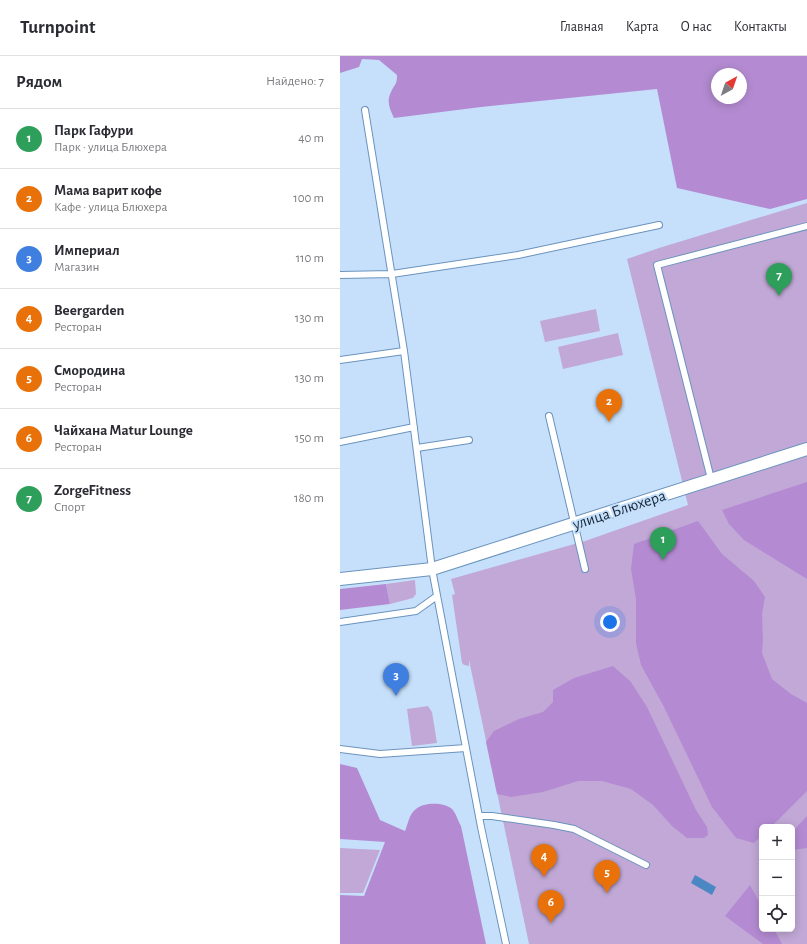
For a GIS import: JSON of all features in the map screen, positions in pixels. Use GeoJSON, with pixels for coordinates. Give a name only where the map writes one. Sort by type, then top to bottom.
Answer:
{"type":"FeatureCollection","features":[{"type":"Feature","properties":{"kind":"street","name":"улица Блюхера"},"geometry":{"type":"LineString","coordinates":[[340,579],[432,569],[807,449]]}},
{"type":"Feature","properties":{"kind":"lane"},"geometry":{"type":"LineString","coordinates":[[365,110],[404,351],[432,569],[479,816],[506,944]]}},
{"type":"Feature","properties":{"kind":"lane"},"geometry":{"type":"LineString","coordinates":[[340,275],[392,274],[518,255],[659,226]]}},
{"type":"Feature","properties":{"kind":"lane"},"geometry":{"type":"LineString","coordinates":[[711,480],[657,265],[807,226]]}},
{"type":"Feature","properties":{"kind":"lane"},"geometry":{"type":"LineString","coordinates":[[340,360],[404,351]]}},
{"type":"Feature","properties":{"kind":"lane"},"geometry":{"type":"LineString","coordinates":[[549,416],[585,569]]}},
{"type":"Feature","properties":{"kind":"lane"},"geometry":{"type":"LineString","coordinates":[[340,442],[414,427]]}},
{"type":"Feature","properties":{"kind":"lane"},"geometry":{"type":"LineString","coordinates":[[416,448],[469,440]]}},
{"type":"Feature","properties":{"kind":"lane"},"geometry":{"type":"LineString","coordinates":[[340,622],[416,611],[437,596]]}},
{"type":"Feature","properties":{"kind":"lane"},"geometry":{"type":"LineString","coordinates":[[340,749],[380,754],[466,748]]}},
{"type":"Feature","properties":{"kind":"lane"},"geometry":{"type":"LineString","coordinates":[[479,816],[492,816],[574,829],[646,865]]}},
{"type":"Feature","properties":{"kind":"shaded area"},"geometry":{"type":"Polygon","coordinates":[[[340,56],[807,56],[807,199],[770,209],[677,188],[657,89],[481,107],[394,118],[389,105],[389,99],[396,82],[397,75],[379,60],[362,59],[359,67],[340,73],[340,56]]]}},
{"type":"Feature","properties":{"kind":"shaded area"},"geometry":{"type":"Polygon","coordinates":[[[807,203],[807,944],[529,944],[469,660],[469,666],[462,663],[452,595],[455,594],[451,579],[585,541],[688,505],[627,259],[807,203]]]}},
{"type":"Feature","properties":{"kind":"shaded area"},"geometry":{"type":"Polygon","coordinates":[[[596,309],[600,331],[545,342],[540,321],[596,309]]]}},
{"type":"Feature","properties":{"kind":"shaded area"},"geometry":{"type":"Polygon","coordinates":[[[618,333],[623,355],[563,369],[558,347],[618,333]]]}},
{"type":"Feature","properties":{"kind":"shaded area"},"geometry":{"type":"Polygon","coordinates":[[[807,482],[807,579],[744,540],[729,524],[722,510],[807,482]]]}},
{"type":"Feature","properties":{"kind":"shaded area"},"geometry":{"type":"Polygon","coordinates":[[[698,521],[722,554],[754,581],[765,597],[762,614],[762,653],[772,679],[791,694],[807,703],[807,791],[774,824],[759,824],[759,838],[754,843],[736,838],[712,807],[664,707],[641,665],[636,643],[636,599],[631,569],[634,544],[698,521]]]}},
{"type":"Feature","properties":{"kind":"shaded area"},"geometry":{"type":"Polygon","coordinates":[[[415,580],[416,594],[413,598],[390,604],[386,584],[415,580]]]}},
{"type":"Feature","properties":{"kind":"shaded area"},"geometry":{"type":"Polygon","coordinates":[[[386,584],[390,604],[340,610],[340,589],[386,584]]]}},
{"type":"Feature","properties":{"kind":"shaded area"},"geometry":{"type":"Polygon","coordinates":[[[613,666],[631,682],[647,707],[696,810],[707,827],[708,835],[704,838],[687,838],[672,826],[653,805],[631,789],[602,781],[578,781],[543,792],[511,797],[497,794],[486,742],[494,731],[519,719],[543,712],[553,702],[553,690],[574,678],[613,666]]]}},
{"type":"Feature","properties":{"kind":"shaded area"},"geometry":{"type":"Polygon","coordinates":[[[428,706],[432,712],[437,743],[412,746],[407,709],[428,706]]]}},
{"type":"Feature","properties":{"kind":"shaded area"},"geometry":{"type":"Polygon","coordinates":[[[340,764],[357,768],[380,820],[405,831],[412,814],[416,809],[424,805],[439,804],[452,809],[461,826],[486,944],[340,944],[340,895],[364,896],[385,842],[340,839],[340,764]]]}},
{"type":"Feature","properties":{"kind":"shaded area"},"geometry":{"type":"Polygon","coordinates":[[[807,816],[807,848],[795,850],[795,829],[807,816]]]}},
{"type":"Feature","properties":{"kind":"shaded area"},"geometry":{"type":"Polygon","coordinates":[[[340,848],[380,850],[363,893],[340,893],[340,848]]]}},
{"type":"Feature","properties":{"kind":"shaded area"},"geometry":{"type":"Polygon","coordinates":[[[750,885],[759,902],[759,932],[776,932],[782,944],[763,944],[725,916],[750,885]]]}},
{"type":"Feature","properties":{"kind":"water"},"geometry":{"type":"Polygon","coordinates":[[[695,875],[716,887],[712,895],[691,883],[695,875]]]}},
{"type":"Feature","properties":{"kind":"place","name":"ZorgeFitness"},"geometry":{"type":"Point","coordinates":[779,296]}},
{"type":"Feature","properties":{"kind":"place","name":"Мама варит кофе"},"geometry":{"type":"Point","coordinates":[609,422]}},
{"type":"Feature","properties":{"kind":"place","name":"Парк Гафури"},"geometry":{"type":"Point","coordinates":[663,560]}},
{"type":"Feature","properties":{"kind":"place","name":"Империал"},"geometry":{"type":"Point","coordinates":[396,696]}},
{"type":"Feature","properties":{"kind":"place","name":"Beergarden"},"geometry":{"type":"Point","coordinates":[544,877]}},
{"type":"Feature","properties":{"kind":"place","name":"Смородина"},"geometry":{"type":"Point","coordinates":[607,893]}},
{"type":"Feature","properties":{"kind":"place","name":"Чайхана Matur Lounge"},"geometry":{"type":"Point","coordinates":[551,923]}}]}
